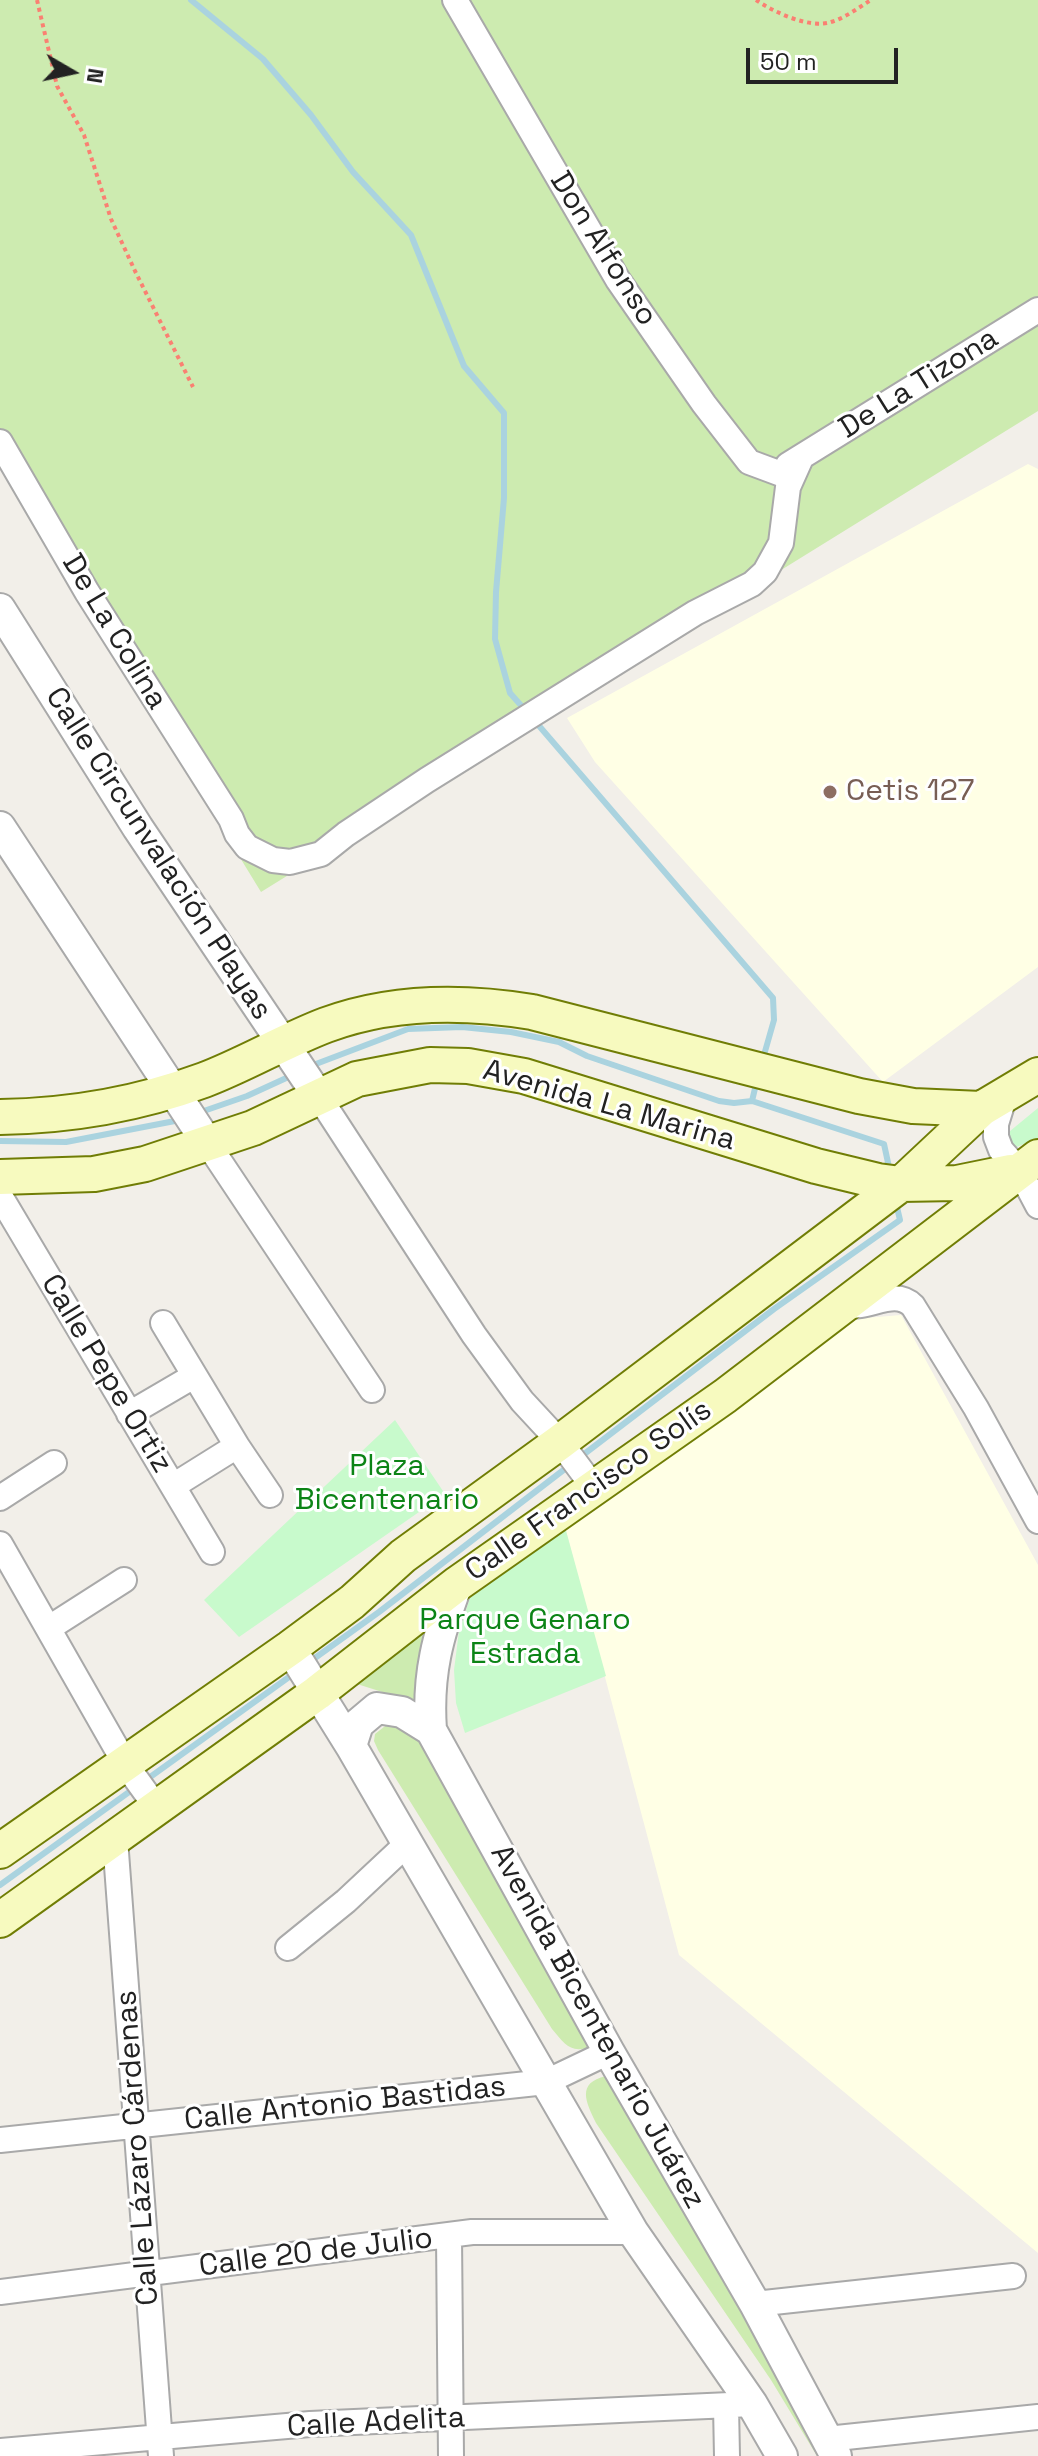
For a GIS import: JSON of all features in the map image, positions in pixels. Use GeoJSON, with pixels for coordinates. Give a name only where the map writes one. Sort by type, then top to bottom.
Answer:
{"type":"FeatureCollection","features":[{"type":"Feature","properties":{"kind":"main road"},"geometry":{"type":"LineString","coordinates":[[0,1117],[45,1116],[94,1109],[172,1089],[201,1081],[327,1025],[361,1015],[417,1006],[495,1006],[568,1021],[872,1099],[913,1106],[993,1102]]}},
{"type":"Feature","properties":{"kind":"main road","name":"Avenida La Marina"},"geometry":{"type":"LineString","coordinates":[[0,1177],[94,1174],[145,1164],[253,1128],[357,1079],[430,1065],[468,1066],[524,1076],[816,1166],[878,1181],[894,1190],[957,1183],[1028,1163]]}},
{"type":"Feature","properties":{"kind":"main road","name":"Calle Francisco Solís"},"geometry":{"type":"LineString","coordinates":[[0,1851],[126,1765],[352,1602],[403,1556],[560,1442],[894,1190],[993,1102],[1038,1075]]}},
{"type":"Feature","properties":{"kind":"main road","name":"Calle Francisco Solís"},"geometry":{"type":"LineString","coordinates":[[0,1920],[317,1693],[457,1584],[595,1489],[857,1296],[1028,1163]]}},
{"type":"Feature","properties":{"kind":"street","name":"Don Alfonso"},"geometry":{"type":"LineString","coordinates":[[455,0],[618,280],[704,404],[743,456],[756,466],[790,470]]}},
{"type":"Feature","properties":{"kind":"street","name":"De La Tizona"},"geometry":{"type":"LineString","coordinates":[[790,470],[1038,310]]}},
{"type":"Feature","properties":{"kind":"street","name":"De La Colina"},"geometry":{"type":"LineString","coordinates":[[0,442],[87,592],[231,819],[258,839],[288,849],[346,834],[507,730],[731,593],[763,548],[790,470]]}},
{"type":"Feature","properties":{"kind":"street","name":"Calle Circunvalación Playas"},"geometry":{"type":"LineString","coordinates":[[2,615],[138,828],[319,1097]]}},
{"type":"Feature","properties":{"kind":"street"},"geometry":{"type":"LineString","coordinates":[[0,827],[372,1390]]}},
{"type":"Feature","properties":{"kind":"street"},"geometry":{"type":"LineString","coordinates":[[319,1097],[474,1335],[522,1401],[560,1442],[595,1489]]}},
{"type":"Feature","properties":{"kind":"street"},"geometry":{"type":"LineString","coordinates":[[993,1102],[996,1137],[1001,1150],[1028,1163],[1038,1206]]}},
{"type":"Feature","properties":{"kind":"street","name":"Calle Pepe Ortiz"},"geometry":{"type":"LineString","coordinates":[[0,1196],[212,1552]]}},
{"type":"Feature","properties":{"kind":"street"},"geometry":{"type":"LineString","coordinates":[[857,1296],[858,1307],[894,1298],[906,1299],[913,1306],[1037,1516]]}},
{"type":"Feature","properties":{"kind":"street"},"geometry":{"type":"LineString","coordinates":[[163,1323],[270,1495]]}},
{"type":"Feature","properties":{"kind":"street"},"geometry":{"type":"LineString","coordinates":[[129,1414],[194,1376]]}},
{"type":"Feature","properties":{"kind":"street"},"geometry":{"type":"LineString","coordinates":[[173,1486],[237,1446]]}},
{"type":"Feature","properties":{"kind":"street"},"geometry":{"type":"LineString","coordinates":[[0,1498],[54,1463]]}},
{"type":"Feature","properties":{"kind":"street"},"geometry":{"type":"LineString","coordinates":[[0,1544],[126,1765],[157,1808]]}},
{"type":"Feature","properties":{"kind":"street"},"geometry":{"type":"LineString","coordinates":[[49,1628],[124,1580]]}},
{"type":"Feature","properties":{"kind":"street","name":"Avenida Bicentenario Juárez"},"geometry":{"type":"LineString","coordinates":[[457,1584],[431,1671],[431,1730],[609,2052],[755,2304],[832,2448]]}},
{"type":"Feature","properties":{"kind":"street"},"geometry":{"type":"LineString","coordinates":[[290,1648],[408,1843],[633,2232],[739,2405],[782,2456]]}},
{"type":"Feature","properties":{"kind":"street"},"geometry":{"type":"LineString","coordinates":[[351,1746],[358,1724],[377,1708],[402,1712],[431,1730]]}},
{"type":"Feature","properties":{"kind":"street","name":"Calle Lázaro Cárdenas"},"geometry":{"type":"LineString","coordinates":[[115,1839],[160,2448]]}},
{"type":"Feature","properties":{"kind":"street"},"geometry":{"type":"LineString","coordinates":[[288,1948],[346,1901],[408,1843]]}},
{"type":"Feature","properties":{"kind":"street","name":"Calle Antonio Bastidas"},"geometry":{"type":"LineString","coordinates":[[0,2140],[546,2082],[609,2052]]}},
{"type":"Feature","properties":{"kind":"street","name":"Calle 20 de Julio"},"geometry":{"type":"LineString","coordinates":[[0,2292],[472,2232],[633,2232]]}},
{"type":"Feature","properties":{"kind":"street"},"geometry":{"type":"LineString","coordinates":[[449,2236],[451,2456]]}},
{"type":"Feature","properties":{"kind":"street"},"geometry":{"type":"LineString","coordinates":[[755,2304],[1013,2276]]}},
{"type":"Feature","properties":{"kind":"street"},"geometry":{"type":"LineString","coordinates":[[727,2456],[739,2405]]}},
{"type":"Feature","properties":{"kind":"street","name":"Calle Adelita"},"geometry":{"type":"LineString","coordinates":[[0,2451],[160,2448],[310,2424],[739,2405]]}},
{"type":"Feature","properties":{"kind":"street"},"geometry":{"type":"LineString","coordinates":[[832,2448],[1038,2417]]}},
{"type":"Feature","properties":{"kind":"path"},"geometry":{"type":"LineString","coordinates":[[37,0],[57,86],[84,135],[111,219],[193,387]]}},
{"type":"Feature","properties":{"kind":"path"},"geometry":{"type":"LineString","coordinates":[[756,0],[813,24],[828,24],[871,0]]}},
{"type":"Feature","properties":{"kind":"shaded area","name":"Cetis 127"},"geometry":{"type":"Polygon","coordinates":[[[1028,464],[1038,469],[1038,967],[883,1082],[595,762],[567,718],[1028,464]]]}},
{"type":"Feature","properties":{"kind":"shaded area"},"geometry":{"type":"Polygon","coordinates":[[[901,1315],[1038,1565],[1038,2253],[679,1955],[565,1527],[853,1319],[901,1315]]]}},
{"type":"Feature","properties":{"kind":"green space"},"geometry":{"type":"Polygon","coordinates":[[[0,0],[1038,0],[1038,411],[261,892],[0,465],[0,0]]]}},
{"type":"Feature","properties":{"kind":"green space"},"geometry":{"type":"Polygon","coordinates":[[[1038,1108],[1038,1138],[1012,1149],[1004,1136],[1038,1108]]]}},
{"type":"Feature","properties":{"kind":"green space","name":"Plaza Bicentenario"},"geometry":{"type":"Polygon","coordinates":[[[395,1420],[445,1494],[239,1637],[204,1600],[395,1420]]]}},
{"type":"Feature","properties":{"kind":"green space","name":"Parque Genaro Estrada"},"geometry":{"type":"Polygon","coordinates":[[[565,1527],[606,1676],[465,1733],[456,1703],[454,1670],[459,1631],[470,1598],[565,1527]]]}},
{"type":"Feature","properties":{"kind":"green space"},"geometry":{"type":"Polygon","coordinates":[[[428,1627],[414,1702],[357,1684],[428,1627]]]}},
{"type":"Feature","properties":{"kind":"green space"},"geometry":{"type":"Polygon","coordinates":[[[389,1723],[415,1726],[590,2047],[572,2048],[552,2029],[378,1750],[375,1734],[389,1723]]]}},
{"type":"Feature","properties":{"kind":"green space"},"geometry":{"type":"Polygon","coordinates":[[[606,2076],[837,2456],[817,2456],[771,2380],[596,2123],[587,2101],[587,2088],[590,2083],[606,2076]]]}},
{"type":"Feature","properties":{"kind":"waterway"},"geometry":{"type":"LineString","coordinates":[[191,0],[263,59],[311,115],[353,172],[411,235],[464,366],[504,413],[504,498],[495,639],[510,693],[526,711]]}},
{"type":"Feature","properties":{"kind":"waterway"},"geometry":{"type":"LineString","coordinates":[[534,720],[773,998],[774,1020],[762,1062]]}},
{"type":"Feature","properties":{"kind":"waterway"},"geometry":{"type":"LineString","coordinates":[[308,1067],[408,1029],[462,1027],[511,1032],[559,1042],[587,1056],[719,1101],[752,1101],[757,1080]]}},
{"type":"Feature","properties":{"kind":"waterway"},"geometry":{"type":"LineString","coordinates":[[198,1113],[247,1096],[295,1074]]}},
{"type":"Feature","properties":{"kind":"waterway"},"geometry":{"type":"LineString","coordinates":[[752,1101],[884,1144],[890,1172]]}},
{"type":"Feature","properties":{"kind":"waterway"},"geometry":{"type":"LineString","coordinates":[[0,1141],[66,1142],[180,1120]]}},
{"type":"Feature","properties":{"kind":"waterway"},"geometry":{"type":"LineString","coordinates":[[579,1458],[774,1309],[900,1220],[896,1203]]}},
{"type":"Feature","properties":{"kind":"waterway"},"geometry":{"type":"LineString","coordinates":[[308,1663],[570,1465]]}},
{"type":"Feature","properties":{"kind":"waterway"},"geometry":{"type":"LineString","coordinates":[[146,1780],[296,1672]]}},
{"type":"Feature","properties":{"kind":"waterway"},"geometry":{"type":"LineString","coordinates":[[0,1885],[136,1787]]}},
{"type":"Feature","properties":{"kind":"place","name":"Cetis 127"},"geometry":{"type":"Point","coordinates":[830,792]}}]}
